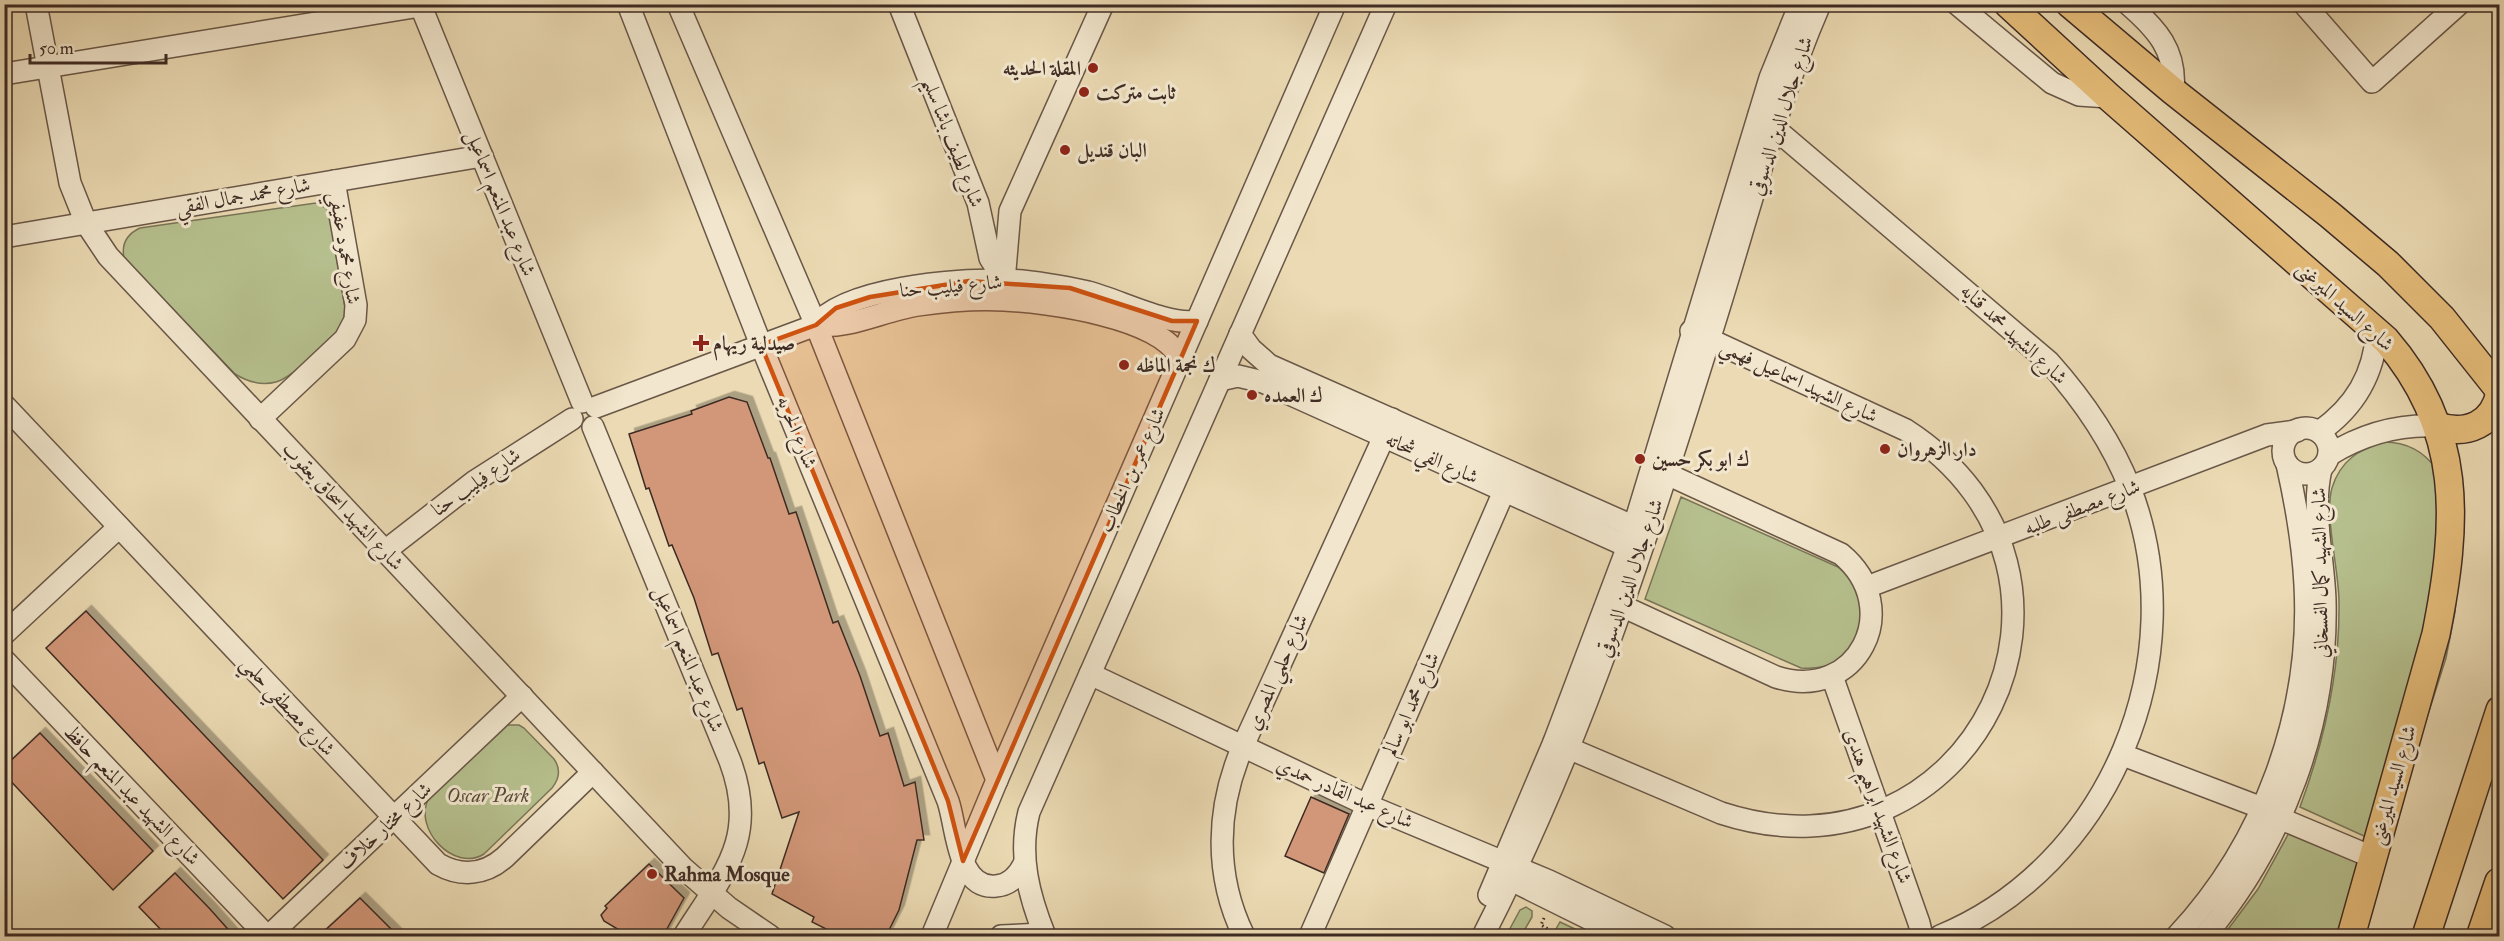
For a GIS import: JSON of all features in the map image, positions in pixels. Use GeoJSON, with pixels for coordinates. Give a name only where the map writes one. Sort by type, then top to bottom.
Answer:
{"type":"FeatureCollection","features":[{"type":"Feature","properties":{"kind":"highway"},"geometry":{"type":"LineString","coordinates":[[2482,936],[2499,883]]}},
{"type":"Feature","properties":{"kind":"main road","name":"شارع السيد الميرغنى"},"geometry":{"type":"LineString","coordinates":[[2008,4],[2109,97],[2377,331],[2413,375],[2424,394],[2437,426],[2446,457],[2450,502],[2449,548],[2443,602],[2351,936]]}},
{"type":"Feature","properties":{"kind":"main road"},"geometry":{"type":"LineString","coordinates":[[2070,4],[2173,91],[2388,264],[2454,333],[2499,392],[2494,410],[2481,423],[2464,430],[2437,426]]}},
{"type":"Feature","properties":{"kind":"main road"},"geometry":{"type":"LineString","coordinates":[[2426,936],[2499,710]]}},
{"type":"Feature","properties":{"kind":"street","name":"شارع الشهيد اسحاق يعقوب"},"geometry":{"type":"LineString","coordinates":[[36,4],[70,183],[86,223],[108,256],[683,868],[711,893],[770,936]]}},
{"type":"Feature","properties":{"kind":"street","name":"شارع الحريه"},"geometry":{"type":"LineString","coordinates":[[628,4],[761,345],[948,801],[963,861]]}},
{"type":"Feature","properties":{"kind":"street"},"geometry":{"type":"LineString","coordinates":[[678,4],[816,325],[996,780]]}},
{"type":"Feature","properties":{"kind":"street","name":"شارع لطيف باشا سليم"},"geometry":{"type":"LineString","coordinates":[[899,4],[978,203],[990,258],[1003,290]]}},
{"type":"Feature","properties":{"kind":"street"},"geometry":{"type":"LineString","coordinates":[[1003,290],[1010,211],[1102,4]]}},
{"type":"Feature","properties":{"kind":"street","name":"شارع عمر بن الخطاب"},"geometry":{"type":"LineString","coordinates":[[932,936],[996,780],[1335,4]]}},
{"type":"Feature","properties":{"kind":"street"},"geometry":{"type":"LineString","coordinates":[[1001,936],[1044,935],[1024,864],[1023,842],[1029,812],[1386,4]]}},
{"type":"Feature","properties":{"kind":"street","name":"شارع جلال الدين الدسوقي"},"geometry":{"type":"LineString","coordinates":[[1561,745],[1637,539],[1767,121],[1776,60],[1800,4]]}},
{"type":"Feature","properties":{"kind":"street","name":"شارع جلال الدين الدسوقي"},"geometry":{"type":"LineString","coordinates":[[1767,121],[1797,62],[1820,4]]}},
{"type":"Feature","properties":{"kind":"street"},"geometry":{"type":"LineString","coordinates":[[1957,4],[2052,83],[2079,95],[2109,97]]}},
{"type":"Feature","properties":{"kind":"street"},"geometry":{"type":"LineString","coordinates":[[2128,4],[2155,28],[2168,47],[2173,69],[2173,91]]}},
{"type":"Feature","properties":{"kind":"street"},"geometry":{"type":"LineString","coordinates":[[2304,4],[2372,82],[2459,4]]}},
{"type":"Feature","properties":{"kind":"street"},"geometry":{"type":"LineString","coordinates":[[4,74],[420,5]]}},
{"type":"Feature","properties":{"kind":"street","name":"شارع عبد المنعم اسماعيل"},"geometry":{"type":"LineString","coordinates":[[420,5],[730,761],[740,792],[741,825],[732,858],[711,893]]}},
{"type":"Feature","properties":{"kind":"street","name":"شارع الشهيد محمد قنايه"},"geometry":{"type":"LineString","coordinates":[[1767,121],[2049,362],[2069,384],[2103,432],[2130,488],[2145,543],[2152,615],[2148,666],[2142,696],[2123,755],[2107,787],[2088,817],[2042,871],[1986,914],[1940,936]]}},
{"type":"Feature","properties":{"kind":"street","name":"شارع محمد جمال الفقي"},"geometry":{"type":"LineString","coordinates":[[4,237],[482,156]]}},
{"type":"Feature","properties":{"kind":"street","name":"شارع محمود عفيفي"},"geometry":{"type":"LineString","coordinates":[[260,419],[345,339],[354,320],[356,305],[334,181]]}},
{"type":"Feature","properties":{"kind":"street"},"geometry":{"type":"LineString","coordinates":[[978,203],[992,212],[1010,211]]}},
{"type":"Feature","properties":{"kind":"street","name":"شارع فيليب حنا"},"geometry":{"type":"LineString","coordinates":[[385,551],[475,481],[586,414],[816,325],[836,308],[888,292],[951,282],[1003,290],[1121,321],[1162,336],[1175,348],[1180,359]]}},
{"type":"Feature","properties":{"kind":"street","name":"شارع فيليب حنا"},"geometry":{"type":"LineString","coordinates":[[1003,290],[1070,288],[1125,303],[1172,321],[1197,321]]}},
{"type":"Feature","properties":{"kind":"street"},"geometry":{"type":"LineString","coordinates":[[2319,432],[2346,411],[2366,382],[2374,357],[2377,331]]}},
{"type":"Feature","properties":{"kind":"street","name":"شارع الفي شحاته"},"geometry":{"type":"LineString","coordinates":[[1240,334],[1251,349],[1269,364],[1388,428]]}},
{"type":"Feature","properties":{"kind":"street","name":"شارع جلال الدين الدسوقي"},"geometry":{"type":"LineString","coordinates":[[1483,936],[1561,745],[1622,606],[1637,539],[1667,474],[1701,335]]}},
{"type":"Feature","properties":{"kind":"street","name":"شارع الشهيد اسماعيل فهمي"},"geometry":{"type":"LineString","coordinates":[[1561,745],[1721,813],[1766,825],[1824,826],[1880,812],[1928,785],[1968,746],[1984,723],[2005,672],[2014,617],[2010,580],[1999,538],[1986,510],[1970,487],[1930,446],[1880,418],[1701,335]]}},
{"type":"Feature","properties":{"kind":"street","name":"شارع الفي شحاته"},"geometry":{"type":"LineString","coordinates":[[1220,380],[1238,376],[1257,379],[1388,428],[1637,539]]}},
{"type":"Feature","properties":{"kind":"street","name":"شارع مصطفي حلمي"},"geometry":{"type":"LineString","coordinates":[[4,405],[393,818],[432,858],[445,868],[469,873],[485,870],[505,857],[593,772]]}},
{"type":"Feature","properties":{"kind":"street"},"geometry":{"type":"LineString","coordinates":[[2325,462],[2325,438],[2319,432],[2312,429],[2297,430],[2286,441],[2284,449],[2287,464],[2299,473],[2307,474],[2325,462],[2351,442],[2387,429],[2437,426]]}},
{"type":"Feature","properties":{"kind":"street","name":"شارع حلمي المصري"},"geometry":{"type":"LineString","coordinates":[[1244,936],[1227,891],[1221,836],[1230,781],[1243,746],[1388,428]]}},
{"type":"Feature","properties":{"kind":"street","name":"شارع مصطفى طلبه"},"geometry":{"type":"LineString","coordinates":[[1867,587],[2267,435],[2297,430]]}},
{"type":"Feature","properties":{"kind":"street","name":"شارع الشهيد كمال الفسخاني"},"geometry":{"type":"LineString","coordinates":[[2177,936],[2221,881],[2249,836],[2271,813],[2306,748],[2322,671],[2325,601],[2318,502],[2325,462]]}},
{"type":"Feature","properties":{"kind":"street","name":"شارع الشهيد كمال الفسخاني"},"geometry":{"type":"LineString","coordinates":[[2205,936],[2247,880],[2271,813],[2295,708],[2304,647],[2306,606],[2302,555],[2287,464]]}},
{"type":"Feature","properties":{"kind":"street"},"geometry":{"type":"LineString","coordinates":[[1622,606],[1776,677],[1798,682],[1821,680],[1832,676],[1853,660],[1868,638],[1872,611],[1867,587],[1856,568],[1841,554],[1667,474]]}},
{"type":"Feature","properties":{"kind":"street","name":"شارع محمد ابو سالم"},"geometry":{"type":"LineString","coordinates":[[1310,936],[1508,482]]}},
{"type":"Feature","properties":{"kind":"street"},"geometry":{"type":"LineString","coordinates":[[4,634],[120,527]]}},
{"type":"Feature","properties":{"kind":"street","name":"شارع الشهيد عبد المنعم حافظ"},"geometry":{"type":"LineString","coordinates":[[4,660],[266,933]]}},
{"type":"Feature","properties":{"kind":"street","name":"شارع عبد القادر حمدي"},"geometry":{"type":"LineString","coordinates":[[1090,674],[1508,871]]}},
{"type":"Feature","properties":{"kind":"street","name":"شارع الشهيد ابراهيم هندى"},"geometry":{"type":"LineString","coordinates":[[1832,676],[1922,936]]}},
{"type":"Feature","properties":{"kind":"street","name":"شارع مختار خلاف"},"geometry":{"type":"LineString","coordinates":[[266,933],[393,818],[522,696]]}},
{"type":"Feature","properties":{"kind":"street"},"geometry":{"type":"LineString","coordinates":[[2123,755],[2271,813],[2372,857]]}},
{"type":"Feature","properties":{"kind":"street"},"geometry":{"type":"LineString","coordinates":[[963,861],[970,875],[983,885],[991,886],[999,886],[1014,879],[1024,864]]}},
{"type":"Feature","properties":{"kind":"street"},"geometry":{"type":"LineString","coordinates":[[1508,871],[1624,936]]}},
{"type":"Feature","properties":{"kind":"street"},"geometry":{"type":"LineString","coordinates":[[1508,871],[1665,936]]}},
{"type":"Feature","properties":{"kind":"street","name":"شارع جلال الدين الدسوقي"},"geometry":{"type":"LineString","coordinates":[[1469,936],[1508,871]]}},
{"type":"Feature","properties":{"kind":"street"},"geometry":{"type":"LineString","coordinates":[[684,936],[711,893]]}},
{"type":"Feature","properties":{"kind":"highlighted area"},"geometry":{"type":"Polygon","coordinates":[[[969,281],[1070,288],[1172,321],[1197,321],[963,861],[948,801],[761,345],[816,325],[836,308],[870,297],[969,281]]]}},
{"type":"Feature","properties":{"kind":"green space"},"geometry":{"type":"Polygon","coordinates":[[[316,203],[326,208],[330,218],[345,308],[344,319],[330,340],[316,354],[290,375],[276,382],[265,384],[235,374],[124,258],[123,248],[126,240],[140,228],[316,203]]]}},
{"type":"Feature","properties":{"kind":"green space"},"geometry":{"type":"Polygon","coordinates":[[[2392,442],[2414,449],[2437,470],[2457,589],[2446,658],[2386,846],[2300,807],[2323,732],[2337,654],[2339,602],[2330,513],[2332,488],[2345,463],[2366,448],[2392,442]]]}},
{"type":"Feature","properties":{"kind":"green space"},"geometry":{"type":"Polygon","coordinates":[[[1681,497],[1838,567],[1857,584],[1865,621],[1849,650],[1835,663],[1815,668],[1801,668],[1645,599],[1681,497]]]}},
{"type":"Feature","properties":{"kind":"green space","name":"Oscar Park"},"geometry":{"type":"Polygon","coordinates":[[[519,725],[524,728],[554,759],[559,770],[557,781],[484,854],[472,858],[449,853],[431,834],[426,822],[425,810],[429,798],[502,727],[519,725]]]}},
{"type":"Feature","properties":{"kind":"green space"},"geometry":{"type":"Polygon","coordinates":[[[2290,831],[2376,869],[2356,936],[2223,936],[2258,889],[2290,831]]]}},
{"type":"Feature","properties":{"kind":"green space"},"geometry":{"type":"Polygon","coordinates":[[[1526,907],[1532,911],[1532,917],[1521,936],[1506,936],[1520,910],[1526,907]]]}},
{"type":"Feature","properties":{"kind":"green space"},"geometry":{"type":"Polygon","coordinates":[[[1560,922],[1590,936],[1552,936],[1560,922]]]}},
{"type":"Feature","properties":{"kind":"building"},"geometry":{"type":"Polygon","coordinates":[[[729,397],[747,402],[768,458],[770,458],[789,514],[796,512],[833,623],[838,621],[880,736],[888,733],[904,786],[915,782],[924,840],[917,840],[899,910],[886,936],[840,936],[812,922],[814,917],[772,894],[799,812],[782,818],[764,762],[759,764],[742,708],[737,710],[718,653],[712,655],[694,598],[672,545],[669,546],[649,488],[646,489],[629,434],[692,414],[691,411],[729,397]]]}},
{"type":"Feature","properties":{"kind":"building"},"geometry":{"type":"Polygon","coordinates":[[[86,611],[323,860],[283,899],[46,648],[86,611]]]}},
{"type":"Feature","properties":{"kind":"building"},"geometry":{"type":"Polygon","coordinates":[[[40,733],[153,851],[113,890],[4,774],[4,767],[40,733]]]}},
{"type":"Feature","properties":{"kind":"building"},"geometry":{"type":"Polygon","coordinates":[[[1311,797],[1349,814],[1324,873],[1285,856],[1311,797]]]}},
{"type":"Feature","properties":{"kind":"building"},"geometry":{"type":"Polygon","coordinates":[[[649,864],[684,898],[663,936],[629,936],[604,921],[601,915],[607,908],[605,906],[649,864]]]}},
{"type":"Feature","properties":{"kind":"building"},"geometry":{"type":"Polygon","coordinates":[[[175,873],[234,936],[167,936],[139,907],[175,873]]]}},
{"type":"Feature","properties":{"kind":"building"},"geometry":{"type":"Polygon","coordinates":[[[360,898],[398,936],[319,936],[360,898]]]}},
{"type":"Feature","properties":{"kind":"place","name":"المقلة الحديثه"},"geometry":{"type":"Point","coordinates":[1093,68]}},
{"type":"Feature","properties":{"kind":"place","name":"ثابت متركت"},"geometry":{"type":"Point","coordinates":[1084,92]}},
{"type":"Feature","properties":{"kind":"place","name":"البان قنديل"},"geometry":{"type":"Point","coordinates":[1065,150]}},
{"type":"Feature","properties":{"kind":"place","name":"صيدلية ريهام"},"geometry":{"type":"Point","coordinates":[701,343]}},
{"type":"Feature","properties":{"kind":"place","name":"ك نجمة الماظه"},"geometry":{"type":"Point","coordinates":[1124,365]}},
{"type":"Feature","properties":{"kind":"place","name":"ك العمده"},"geometry":{"type":"Point","coordinates":[1252,395]}},
{"type":"Feature","properties":{"kind":"place","name":"دار الزهروان"},"geometry":{"type":"Point","coordinates":[1885,449]}},
{"type":"Feature","properties":{"kind":"place","name":"ك ابو بكر حسين"},"geometry":{"type":"Point","coordinates":[1640,459]}},
{"type":"Feature","properties":{"kind":"place","name":"Rahma Mosque"},"geometry":{"type":"Point","coordinates":[652,874]}}]}
